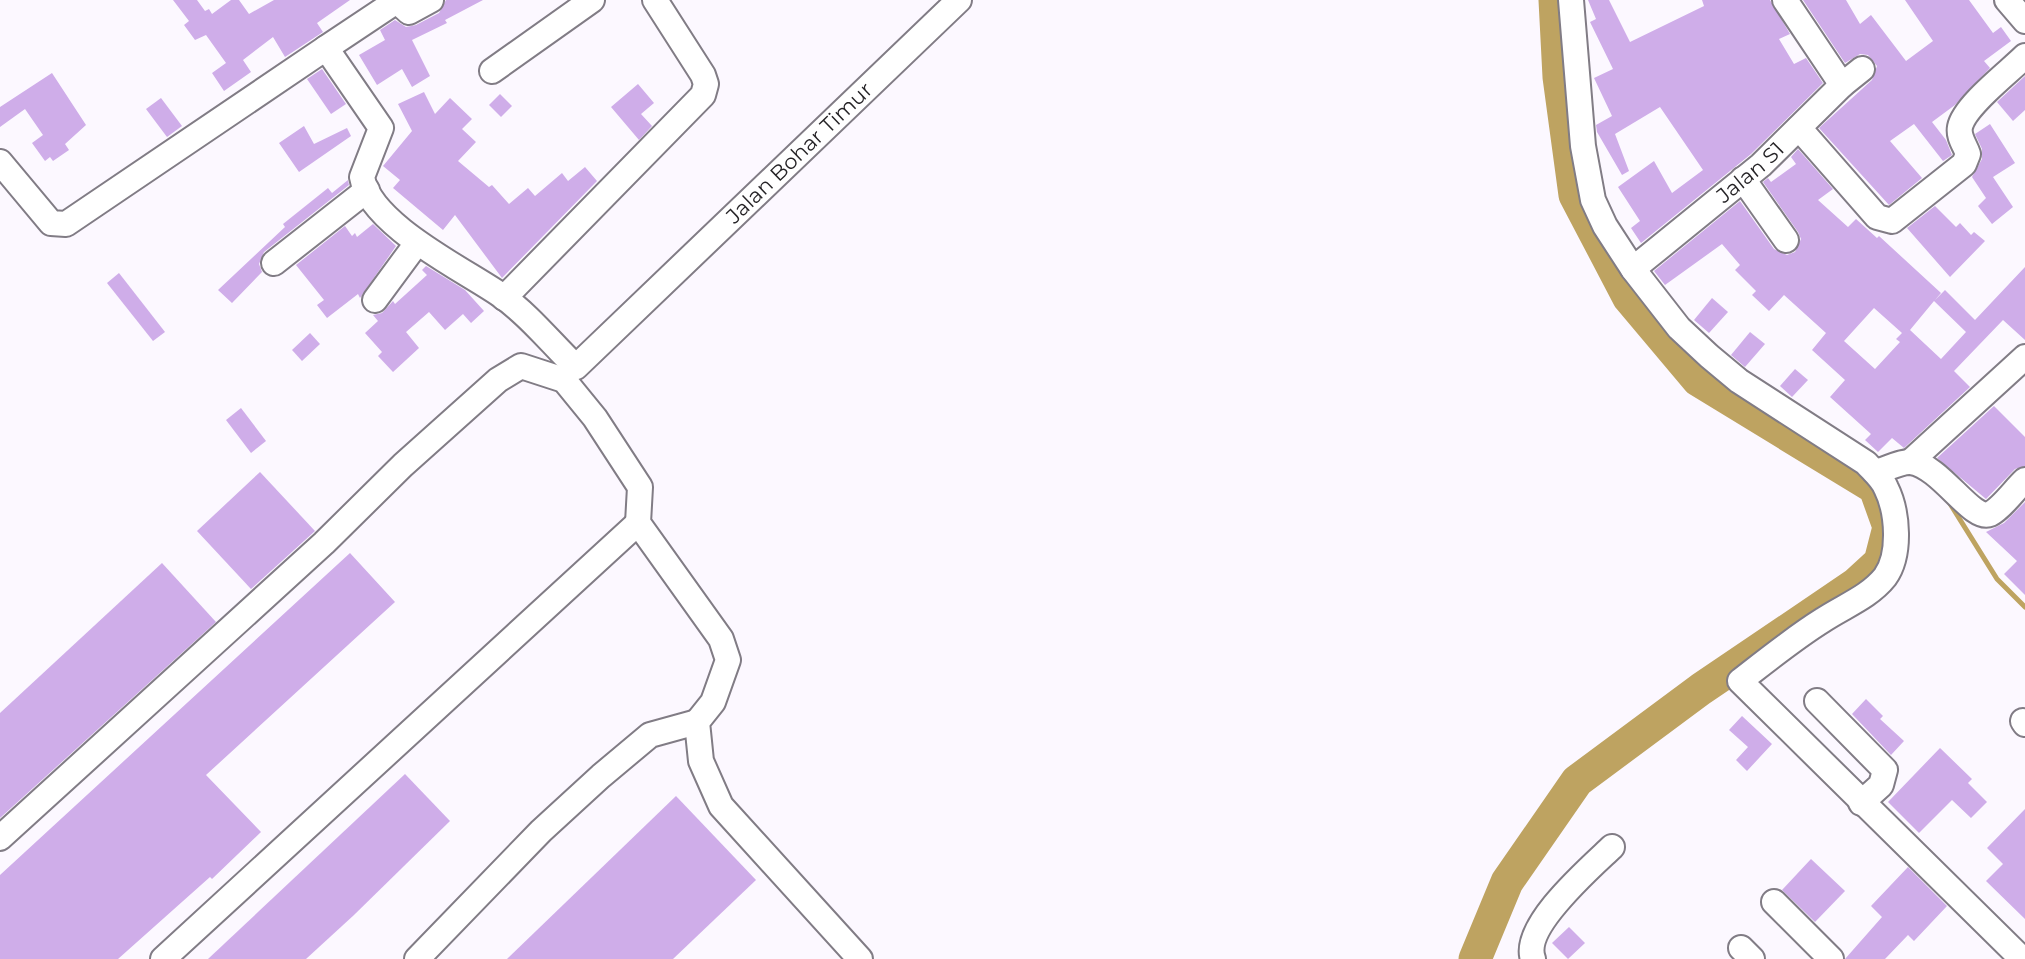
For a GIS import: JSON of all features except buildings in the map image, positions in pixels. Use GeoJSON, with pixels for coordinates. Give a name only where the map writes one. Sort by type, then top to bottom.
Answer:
{"type":"FeatureCollection","features":[{"type":"Feature","properties":{"kind":"street"},"geometry":{"type":"LineString","coordinates":[[0,162],[51,223],[66,224],[398,1],[410,12],[431,0]]}},
{"type":"Feature","properties":{"kind":"street"},"geometry":{"type":"LineString","coordinates":[[492,71],[592,0]]}},
{"type":"Feature","properties":{"kind":"street"},"geometry":{"type":"LineString","coordinates":[[504,298],[703,95],[706,84],[703,75],[655,0]]}},
{"type":"Feature","properties":{"kind":"street","name":"Jalan Bohar Timur"},"geometry":{"type":"LineString","coordinates":[[570,373],[640,302],[959,0]]}},
{"type":"Feature","properties":{"kind":"street"},"geometry":{"type":"LineString","coordinates":[[1571,0],[1583,146],[1592,200],[1605,226],[1633,269],[1679,328],[1709,356],[1739,381],[1802,420],[1881,480],[1895,531],[1894,553],[1886,575],[1864,595],[1824,619],[1740,681],[1861,803],[2020,949]]}},
{"type":"Feature","properties":{"kind":"street"},"geometry":{"type":"LineString","coordinates":[[1785,0],[1842,85]]}},
{"type":"Feature","properties":{"kind":"street"},"geometry":{"type":"LineString","coordinates":[[2007,0],[2025,22]]}},
{"type":"Feature","properties":{"kind":"street"},"geometry":{"type":"LineString","coordinates":[[326,48],[381,128],[363,173],[367,190],[417,243],[504,298],[570,373],[595,418],[640,487],[638,523],[721,639],[728,660],[713,702],[697,722],[650,735],[601,776],[541,831],[417,959]]}},
{"type":"Feature","properties":{"kind":"street"},"geometry":{"type":"LineString","coordinates":[[1799,128],[1877,217],[1892,221],[1964,164],[1968,154],[1960,137],[1961,123],[1973,106],[2025,56]]}},
{"type":"Feature","properties":{"kind":"street","name":"Jalan S1"},"geometry":{"type":"LineString","coordinates":[[1633,269],[1743,179],[1862,69]]}},
{"type":"Feature","properties":{"kind":"street"},"geometry":{"type":"LineString","coordinates":[[1743,179],[1786,240]]}},
{"type":"Feature","properties":{"kind":"street"},"geometry":{"type":"LineString","coordinates":[[274,263],[367,190]]}},
{"type":"Feature","properties":{"kind":"street"},"geometry":{"type":"LineString","coordinates":[[375,300],[417,243]]}},
{"type":"Feature","properties":{"kind":"street"},"geometry":{"type":"LineString","coordinates":[[1881,480],[1910,462],[2025,357]]}},
{"type":"Feature","properties":{"kind":"street"},"geometry":{"type":"LineString","coordinates":[[0,838],[498,380],[521,366],[570,373]]}},
{"type":"Feature","properties":{"kind":"street"},"geometry":{"type":"LineString","coordinates":[[1910,462],[1936,473],[1972,511],[1981,515],[1990,514],[2025,480]]}},
{"type":"Feature","properties":{"kind":"street"},"geometry":{"type":"LineString","coordinates":[[163,959],[638,523]]}},
{"type":"Feature","properties":{"kind":"street"},"geometry":{"type":"LineString","coordinates":[[1817,701],[1885,771],[1881,785],[1861,803]]}},
{"type":"Feature","properties":{"kind":"street"},"geometry":{"type":"LineString","coordinates":[[697,722],[701,761],[721,806],[860,959]]}},
{"type":"Feature","properties":{"kind":"street"},"geometry":{"type":"LineString","coordinates":[[1534,959],[1530,948],[1537,930],[1572,885],[1612,847]]}},
{"type":"Feature","properties":{"kind":"street"},"geometry":{"type":"LineString","coordinates":[[1774,902],[1831,959]]}},
{"type":"Feature","properties":{"kind":"waterway"},"geometry":{"type":"LineString","coordinates":[[1475,959],[1507,882],[1577,781],[1701,689],[1856,584],[1880,562],[1889,527],[1875,488],[1698,380],[1629,298],[1575,195],[1559,77],[1555,0]]}},
{"type":"Feature","properties":{"kind":"waterway"},"geometry":{"type":"LineString","coordinates":[[1949,502],[1997,579],[2025,607]]}}]}
